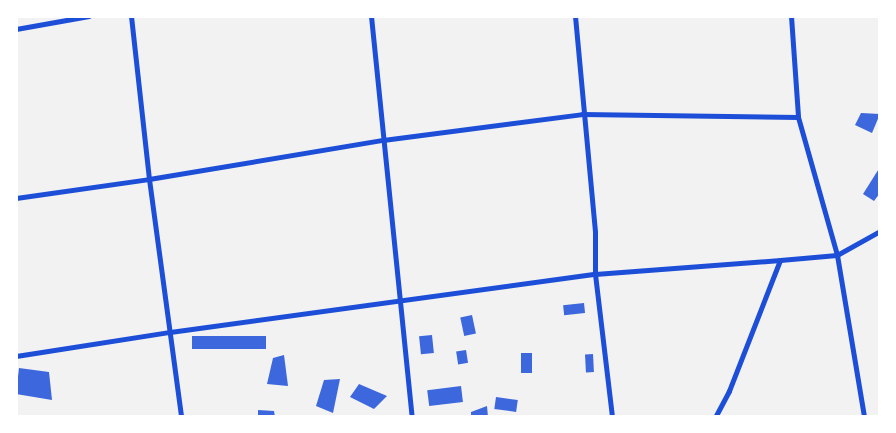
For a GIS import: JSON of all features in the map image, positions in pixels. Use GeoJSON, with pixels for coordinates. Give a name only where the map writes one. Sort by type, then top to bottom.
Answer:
{"type":"FeatureCollection","features":[{"type":"Feature","properties":{"kind":"street"},"geometry":{"type":"LineString","coordinates":[[16,29],[89,16]]}},
{"type":"Feature","properties":{"kind":"street"},"geometry":{"type":"LineString","coordinates":[[131,16],[149,179],[181,417]]}},
{"type":"Feature","properties":{"kind":"street"},"geometry":{"type":"LineString","coordinates":[[371,16],[412,417]]}},
{"type":"Feature","properties":{"kind":"street"},"geometry":{"type":"LineString","coordinates":[[575,16],[582,114],[595,232],[595,274],[612,417]]}},
{"type":"Feature","properties":{"kind":"street"},"geometry":{"type":"LineString","coordinates":[[791,16],[798,117],[837,255],[864,417]]}},
{"type":"Feature","properties":{"kind":"street"},"geometry":{"type":"LineString","coordinates":[[16,198],[149,179],[383,140],[582,114],[798,117]]}},
{"type":"Feature","properties":{"kind":"street"},"geometry":{"type":"LineString","coordinates":[[16,356],[170,332],[595,274],[837,255],[880,231]]}},
{"type":"Feature","properties":{"kind":"street"},"geometry":{"type":"LineString","coordinates":[[715,417],[729,391],[780,260]]}},
{"type":"Feature","properties":{"kind":"building"},"geometry":{"type":"Polygon","coordinates":[[[861,113],[880,114],[872,133],[855,125],[861,113]]]}},
{"type":"Feature","properties":{"kind":"building"},"geometry":{"type":"Polygon","coordinates":[[[880,167],[880,193],[874,201],[863,194],[880,167]]]}},
{"type":"Feature","properties":{"kind":"building"},"geometry":{"type":"Polygon","coordinates":[[[584,303],[585,313],[564,315],[563,305],[584,303]]]}},
{"type":"Feature","properties":{"kind":"building"},"geometry":{"type":"Polygon","coordinates":[[[472,315],[476,334],[464,336],[460,317],[472,315]]]}},
{"type":"Feature","properties":{"kind":"building"},"geometry":{"type":"Polygon","coordinates":[[[432,335],[434,353],[421,354],[419,336],[432,335]]]}},
{"type":"Feature","properties":{"kind":"building"},"geometry":{"type":"Polygon","coordinates":[[[192,336],[266,336],[266,349],[192,349],[192,336]]]}},
{"type":"Feature","properties":{"kind":"building"},"geometry":{"type":"Polygon","coordinates":[[[466,350],[468,363],[458,364],[456,352],[466,350]]]}},
{"type":"Feature","properties":{"kind":"building"},"geometry":{"type":"Polygon","coordinates":[[[521,353],[532,353],[532,373],[521,373],[521,353]]]}},
{"type":"Feature","properties":{"kind":"building"},"geometry":{"type":"Polygon","coordinates":[[[585,354],[593,354],[594,372],[586,372],[585,354]]]}},
{"type":"Feature","properties":{"kind":"building"},"geometry":{"type":"Polygon","coordinates":[[[284,355],[288,386],[267,384],[273,358],[284,355]]]}},
{"type":"Feature","properties":{"kind":"building"},"geometry":{"type":"Polygon","coordinates":[[[19,368],[49,372],[52,400],[16,394],[19,368]]]}},
{"type":"Feature","properties":{"kind":"building"},"geometry":{"type":"Polygon","coordinates":[[[340,379],[333,413],[316,406],[324,380],[340,379]]]}},
{"type":"Feature","properties":{"kind":"building"},"geometry":{"type":"Polygon","coordinates":[[[359,384],[387,396],[374,409],[350,397],[359,384]]]}},
{"type":"Feature","properties":{"kind":"building"},"geometry":{"type":"Polygon","coordinates":[[[461,386],[463,402],[429,406],[427,390],[461,386]]]}},
{"type":"Feature","properties":{"kind":"building"},"geometry":{"type":"Polygon","coordinates":[[[496,397],[518,400],[516,412],[494,409],[496,397]]]}},
{"type":"Feature","properties":{"kind":"building"},"geometry":{"type":"Polygon","coordinates":[[[487,406],[488,417],[471,417],[471,412],[487,406]]]}},
{"type":"Feature","properties":{"kind":"building"},"geometry":{"type":"Polygon","coordinates":[[[258,410],[274,411],[275,417],[258,417],[258,410]]]}}]}
